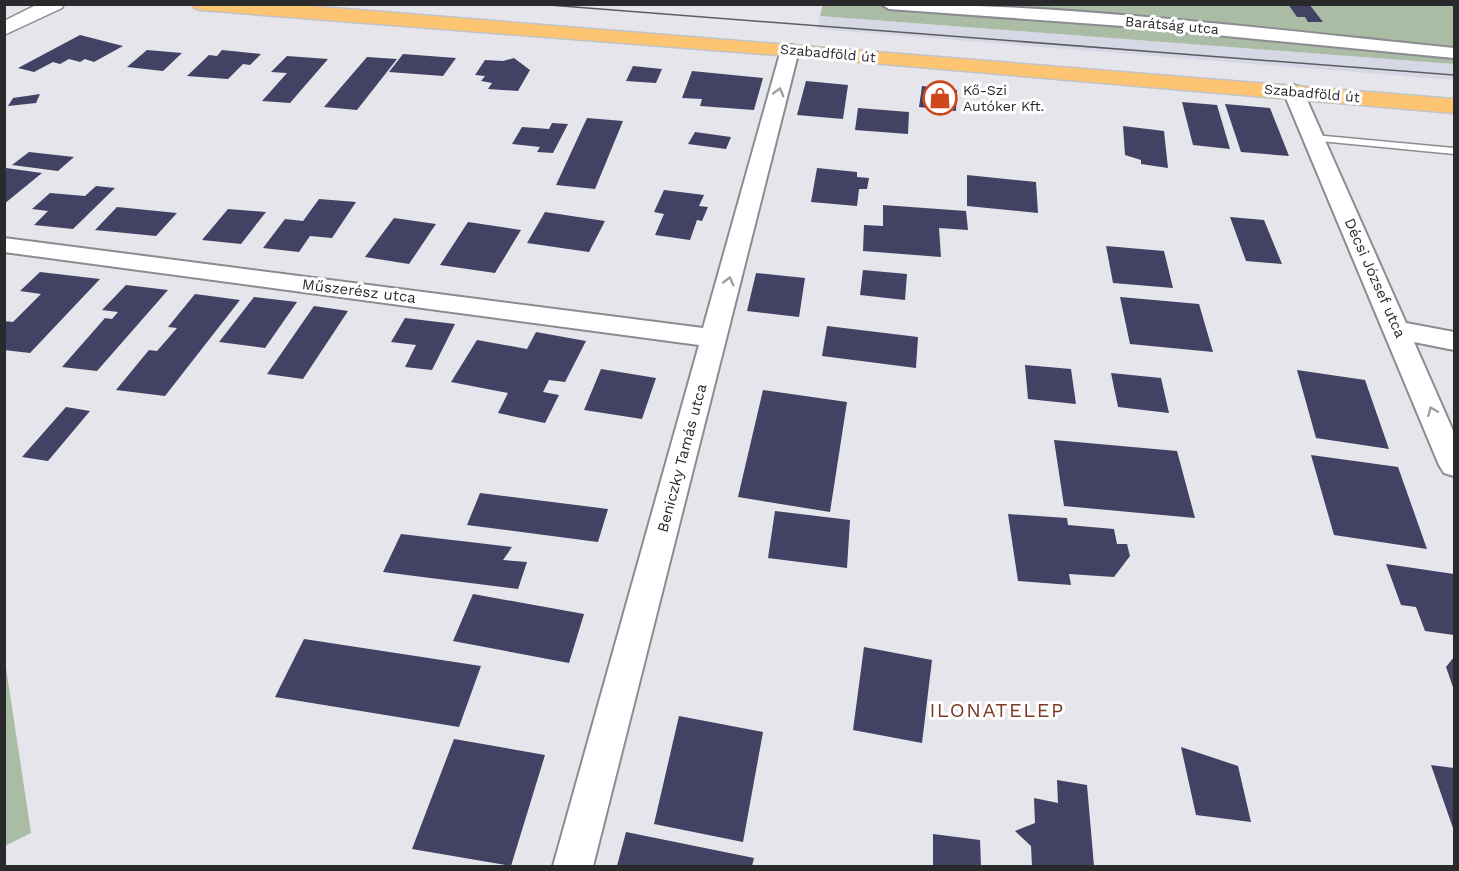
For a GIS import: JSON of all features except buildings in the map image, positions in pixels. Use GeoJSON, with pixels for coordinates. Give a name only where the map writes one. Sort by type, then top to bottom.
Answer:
{"type":"FeatureCollection","features":[{"type":"Feature","properties":{"kind":"main road","name":"Szabadföld út"},"geometry":{"type":"LineString","coordinates":[[201,4],[790,50],[1455,106]]}},
{"type":"Feature","properties":{"kind":"street"},"geometry":{"type":"LineString","coordinates":[[4,30],[55,4]]}},
{"type":"Feature","properties":{"kind":"street","name":"Barátság utca"},"geometry":{"type":"LineString","coordinates":[[889,4],[1123,21],[1455,53]]}},
{"type":"Feature","properties":{"kind":"street","name":"Beniczky Tamás utca"},"geometry":{"type":"LineString","coordinates":[[573,867],[790,50]]}},
{"type":"Feature","properties":{"kind":"street","name":"Décsi József utca"},"geometry":{"type":"LineString","coordinates":[[1293,91],[1455,465]]}},
{"type":"Feature","properties":{"kind":"street","name":"Műszerész utca"},"geometry":{"type":"LineString","coordinates":[[4,245],[714,338]]}},
{"type":"Feature","properties":{"kind":"street"},"geometry":{"type":"LineString","coordinates":[[1397,330],[1455,341]]}},
{"type":"Feature","properties":{"kind":"lane"},"geometry":{"type":"LineString","coordinates":[[1314,138],[1455,151]]}},
{"type":"Feature","properties":{"kind":"shaded area"},"geometry":{"type":"Polygon","coordinates":[[[820,16],[1454,64],[1454,80],[817,29],[820,16]]]}},
{"type":"Feature","properties":{"kind":"green space"},"geometry":{"type":"Polygon","coordinates":[[[823,4],[1454,5],[1454,64],[820,16],[823,4]]]}},
{"type":"Feature","properties":{"kind":"green space"},"geometry":{"type":"Polygon","coordinates":[[[5,661],[31,833],[4,846],[5,661]]]}},
{"type":"Feature","properties":{"kind":"tram line"},"geometry":{"type":"LineString","coordinates":[[536,4],[1454,75]]}},
{"type":"Feature","properties":{"kind":"place","name":"Kő-Szi Autóker Kft."},"geometry":{"type":"Point","coordinates":[940,98]}},
{"type":"Feature","properties":{"kind":"district","name":"ILONATELEP"},"geometry":{"type":"Point","coordinates":[997,710]}}]}
